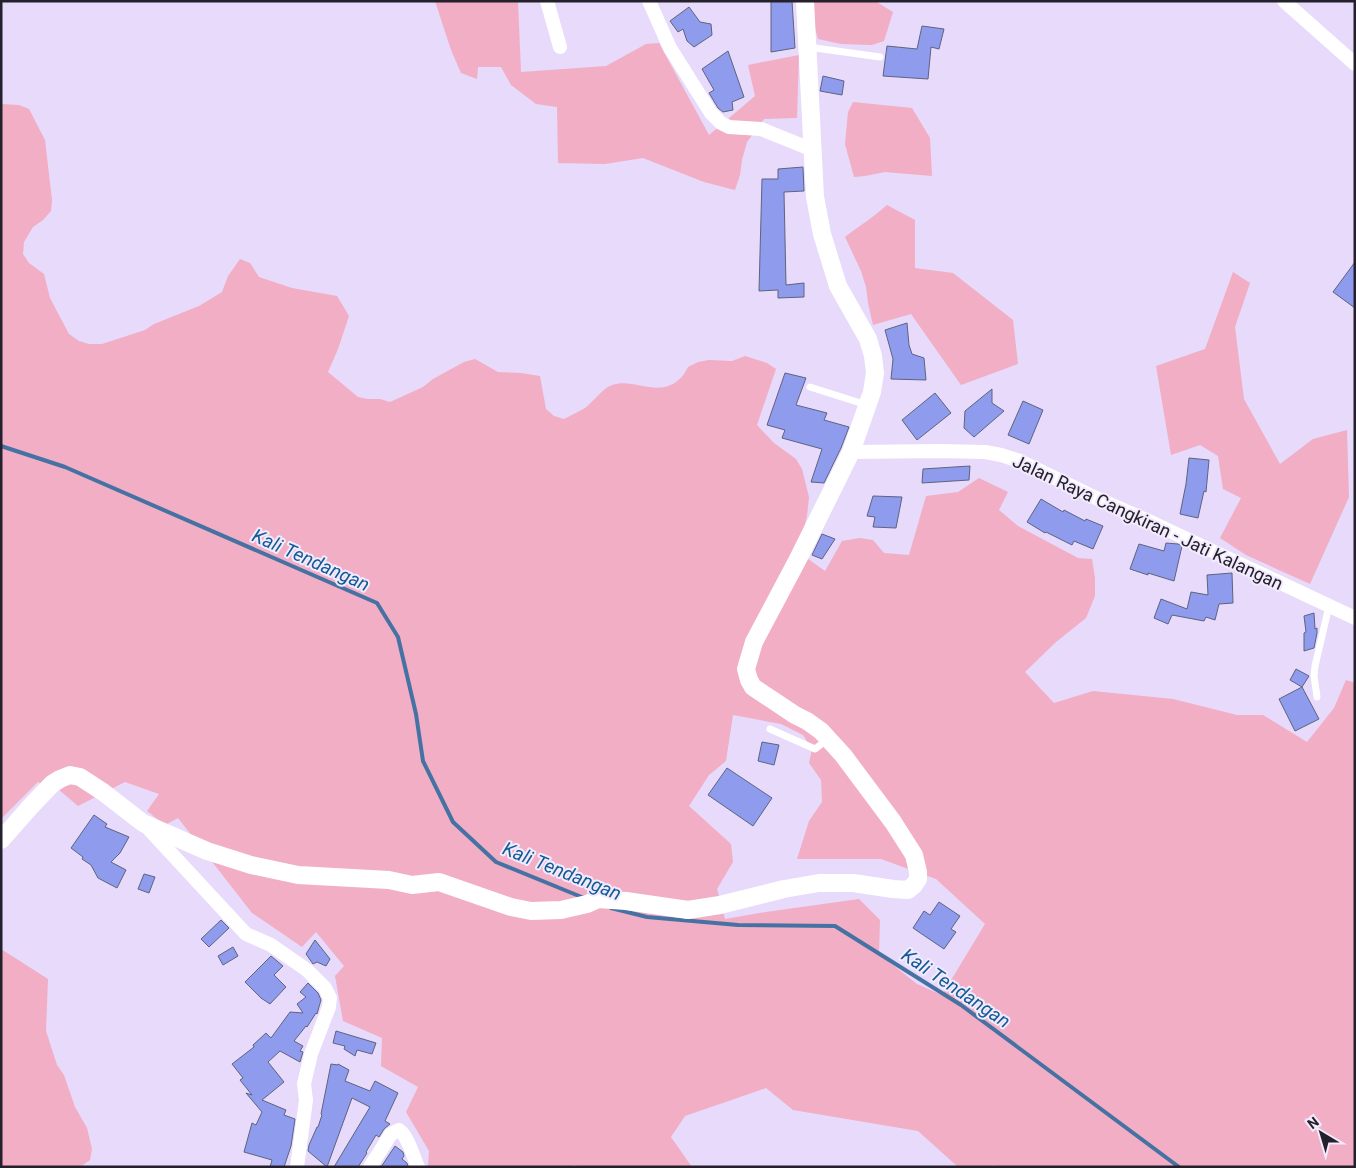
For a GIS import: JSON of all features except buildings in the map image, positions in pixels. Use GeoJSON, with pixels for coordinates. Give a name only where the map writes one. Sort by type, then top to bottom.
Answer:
{"type":"FeatureCollection","features":[{"type":"Feature","properties":{"kind":"street"},"geometry":{"type":"LineString","coordinates":[[547,1],[560,47]]}},
{"type":"Feature","properties":{"kind":"street"},"geometry":{"type":"LineString","coordinates":[[649,1],[670,48],[711,113],[721,123],[729,127],[761,129],[813,150]]}},
{"type":"Feature","properties":{"kind":"street"},"geometry":{"type":"LineString","coordinates":[[143,823],[207,851],[298,875],[388,880],[412,885],[439,882],[511,907],[531,911],[561,910],[593,902],[626,901],[688,910],[720,905],[784,889],[819,883],[853,883],[908,890],[914,885],[918,879],[918,872],[914,855],[882,807],[843,755],[807,721],[753,687],[746,669],[754,642],[798,559],[850,452],[872,392],[875,373],[868,339],[838,286],[822,234],[816,197],[805,1]]}},
{"type":"Feature","properties":{"kind":"street"},"geometry":{"type":"LineString","coordinates":[[1284,1],[1355,64]]}},
{"type":"Feature","properties":{"kind":"street","name":"Jalan Raya Cangkiran - Jati Kalangan"},"geometry":{"type":"LineString","coordinates":[[850,452],[985,452],[1020,461],[1355,618]]}},
{"type":"Feature","properties":{"kind":"street"},"geometry":{"type":"LineString","coordinates":[[1,840],[52,784],[70,775],[80,778],[103,792],[143,823],[246,934],[271,945],[307,970],[325,988],[330,998],[329,1007],[311,1054],[304,1084],[306,1100],[297,1167]]}},
{"type":"Feature","properties":{"kind":"street"},"geometry":{"type":"LineString","coordinates":[[370,1167],[392,1134],[399,1130],[406,1139],[418,1167]]}},
{"type":"Feature","properties":{"kind":"lane"},"geometry":{"type":"LineString","coordinates":[[807,47],[880,57]]}},
{"type":"Feature","properties":{"kind":"lane"},"geometry":{"type":"LineString","coordinates":[[810,386],[867,406]]}},
{"type":"Feature","properties":{"kind":"lane"},"geometry":{"type":"LineString","coordinates":[[1317,697],[1314,676],[1315,666],[1329,606]]}},
{"type":"Feature","properties":{"kind":"lane"},"geometry":{"type":"LineString","coordinates":[[770,729],[815,749],[828,739]]}},
{"type":"Feature","properties":{"kind":"shaded area"},"geometry":{"type":"Polygon","coordinates":[[[435,1],[518,1],[521,72],[606,66],[646,44],[659,43],[709,135],[755,96],[748,65],[799,55],[797,118],[764,119],[747,142],[735,190],[704,182],[643,158],[605,164],[558,163],[557,107],[536,104],[511,85],[501,67],[478,67],[477,79],[461,73],[451,50],[435,1]]]}},
{"type":"Feature","properties":{"kind":"shaded area"},"geometry":{"type":"Polygon","coordinates":[[[812,1],[875,1],[893,12],[884,41],[872,45],[841,44],[818,39],[811,14],[812,1]]]}},
{"type":"Feature","properties":{"kind":"shaded area"},"geometry":{"type":"Polygon","coordinates":[[[853,102],[912,108],[930,138],[932,176],[885,172],[854,177],[845,144],[848,112],[853,102]]]}},
{"type":"Feature","properties":{"kind":"shaded area"},"geometry":{"type":"Polygon","coordinates":[[[1,104],[19,105],[29,109],[45,140],[52,200],[51,211],[33,227],[24,242],[23,254],[29,263],[44,274],[50,298],[69,334],[79,341],[89,344],[102,344],[145,330],[154,324],[199,306],[222,292],[228,276],[240,259],[250,263],[259,277],[292,288],[337,296],[349,316],[328,372],[358,397],[368,399],[380,399],[390,402],[423,387],[433,379],[464,362],[475,359],[498,372],[540,376],[546,409],[554,416],[564,419],[585,408],[612,385],[627,383],[658,388],[665,387],[673,384],[684,375],[688,367],[698,362],[709,360],[732,361],[745,356],[767,363],[776,369],[757,425],[774,443],[796,459],[802,469],[809,497],[807,516],[797,551],[825,571],[842,541],[860,538],[873,540],[884,553],[909,555],[926,496],[958,492],[979,478],[1008,492],[999,510],[1018,526],[1078,558],[1092,559],[1095,596],[1086,618],[1056,642],[1025,672],[1054,703],[1093,691],[1173,699],[1237,715],[1263,715],[1307,742],[1334,708],[1346,680],[1355,683],[1355,1167],[997,1167],[993,1165],[992,1167],[958,1167],[918,1131],[793,1110],[766,1088],[685,1116],[671,1137],[692,1167],[579,1167],[576,1165],[568,1167],[428,1167],[429,1151],[406,1112],[418,1087],[381,1066],[382,1038],[343,1021],[335,976],[344,966],[316,932],[302,947],[252,913],[178,818],[165,825],[147,811],[159,794],[125,782],[78,806],[58,789],[38,782],[1,819],[1,104]],[[733,715],[726,761],[709,775],[689,806],[731,844],[733,862],[717,889],[725,919],[859,899],[880,920],[879,954],[917,984],[942,995],[985,924],[936,879],[881,859],[797,859],[809,821],[822,802],[821,780],[809,763],[812,749],[803,735],[781,724],[733,715]]]}},
{"type":"Feature","properties":{"kind":"shaded area"},"geometry":{"type":"Polygon","coordinates":[[[887,205],[915,220],[915,268],[953,273],[1013,320],[1018,364],[961,385],[911,314],[873,325],[861,271],[845,237],[887,205]]]}},
{"type":"Feature","properties":{"kind":"shaded area"},"geometry":{"type":"Polygon","coordinates":[[[1233,272],[1250,283],[1235,327],[1244,399],[1280,464],[1313,439],[1347,430],[1349,497],[1310,584],[1246,555],[1220,538],[1241,498],[1223,489],[1218,456],[1200,445],[1171,455],[1156,366],[1205,349],[1233,272]]]}},
{"type":"Feature","properties":{"kind":"shaded area"},"geometry":{"type":"Polygon","coordinates":[[[1,949],[48,979],[46,1031],[57,1065],[64,1075],[75,1107],[87,1128],[92,1149],[90,1160],[80,1167],[1,1167],[1,949]]]}},
{"type":"Feature","properties":{"kind":"waterway","name":"Kali Tendangan"},"geometry":{"type":"LineString","coordinates":[[1,446],[65,467],[377,603],[398,637],[416,714],[423,761],[453,822],[496,862],[584,898]]}},
{"type":"Feature","properties":{"kind":"waterway","name":"Kali Tendangan"},"geometry":{"type":"LineString","coordinates":[[611,908],[647,917],[738,925],[835,926],[961,1005],[1179,1167]]}}]}
